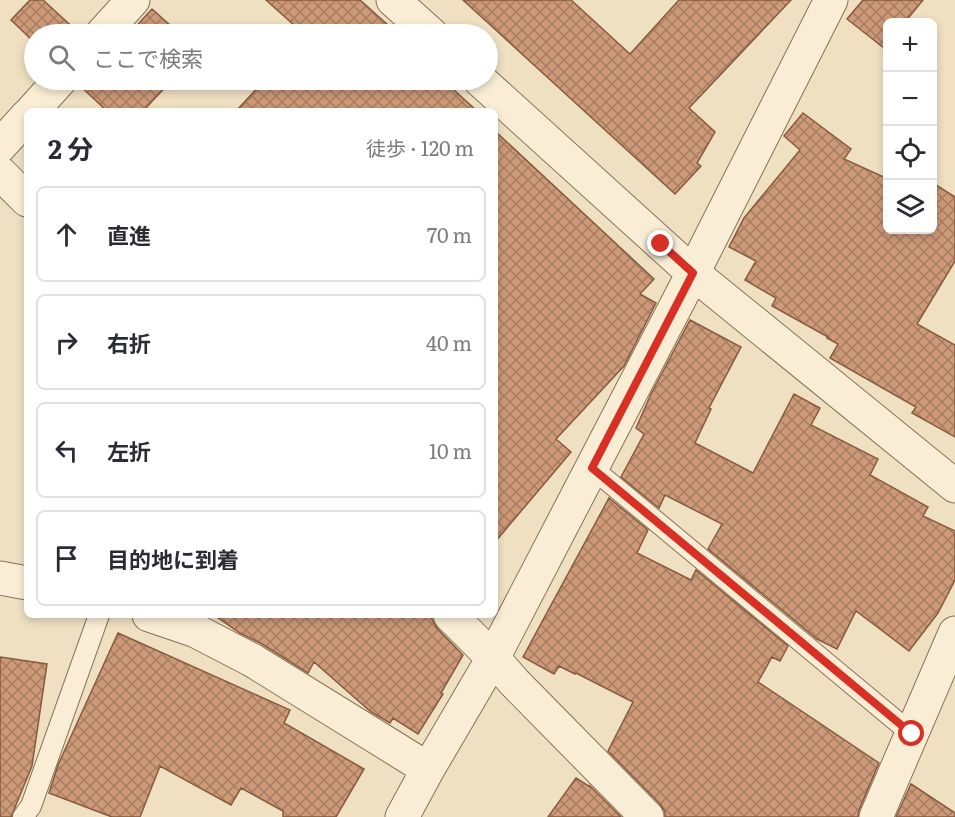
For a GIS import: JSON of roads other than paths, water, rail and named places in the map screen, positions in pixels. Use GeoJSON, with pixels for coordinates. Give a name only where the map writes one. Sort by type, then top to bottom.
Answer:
{"type":"FeatureCollection","features":[{"type":"Feature","properties":{"kind":"street"},"geometry":{"type":"LineString","coordinates":[[111,24],[133,0]]}},
{"type":"Feature","properties":{"kind":"street"},"geometry":{"type":"LineString","coordinates":[[393,0],[420,24]]}},
{"type":"Feature","properties":{"kind":"street"},"geometry":{"type":"LineString","coordinates":[[402,817],[493,658],[693,273],[831,0]]}},
{"type":"Feature","properties":{"kind":"street"},"geometry":{"type":"LineString","coordinates":[[35,108],[51,90]]}},
{"type":"Feature","properties":{"kind":"street"},"geometry":{"type":"LineString","coordinates":[[491,90],[693,273],[955,486]]}},
{"type":"Feature","properties":{"kind":"street"},"geometry":{"type":"LineString","coordinates":[[0,146],[24,119]]}},
{"type":"Feature","properties":{"kind":"street"},"geometry":{"type":"LineString","coordinates":[[0,173],[24,197]]}},
{"type":"Feature","properties":{"kind":"street"},"geometry":{"type":"LineString","coordinates":[[0,578],[24,582]]}},
{"type":"Feature","properties":{"kind":"street"},"geometry":{"type":"LineString","coordinates":[[157,618],[196,632],[252,660],[428,769]]}},
{"type":"Feature","properties":{"kind":"street"},"geometry":{"type":"LineString","coordinates":[[453,618],[647,817]]}},
{"type":"Feature","properties":{"kind":"street"},"geometry":{"type":"LineString","coordinates":[[876,817],[955,633]]}},
{"type":"Feature","properties":{"kind":"lane"},"geometry":{"type":"LineString","coordinates":[[592,468],[912,734]]}},
{"type":"Feature","properties":{"kind":"lane"},"geometry":{"type":"LineString","coordinates":[[23,817],[31,806],[98,618]]}}]}
